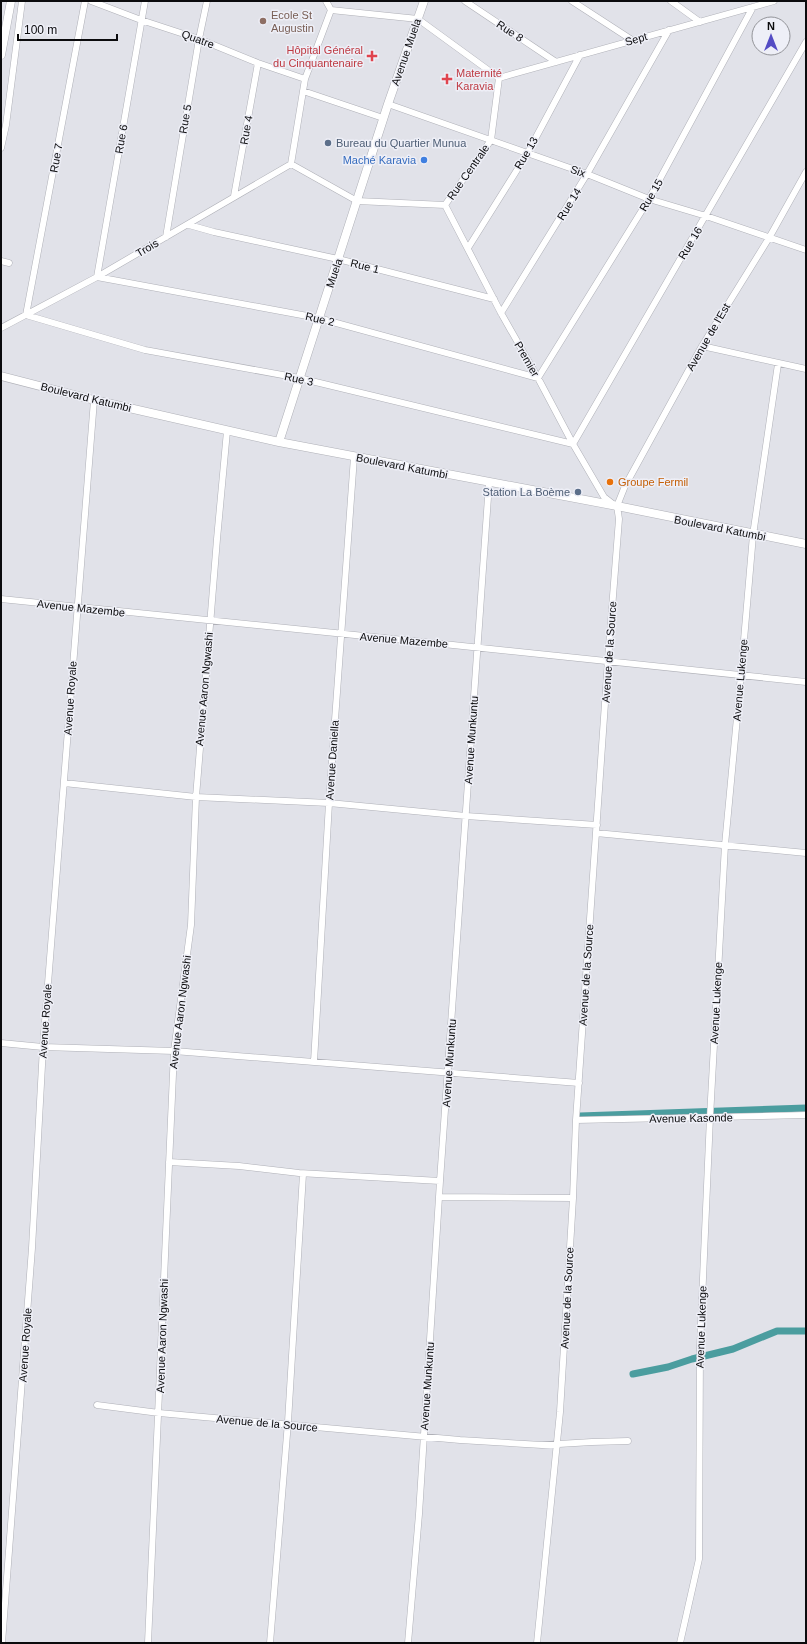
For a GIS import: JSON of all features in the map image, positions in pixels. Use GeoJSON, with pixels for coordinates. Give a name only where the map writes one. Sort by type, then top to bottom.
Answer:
{"type":"FeatureCollection","features":[{"type":"Feature","properties":{"kind":"street"},"geometry":{"type":"LineString","coordinates":[[1,54],[11,1]]}},
{"type":"Feature","properties":{"kind":"street"},"geometry":{"type":"LineString","coordinates":[[1,148],[6,125],[22,1]]}},
{"type":"Feature","properties":{"kind":"street","name":"Rue 7"},"geometry":{"type":"LineString","coordinates":[[26,315],[85,1]]}},
{"type":"Feature","properties":{"kind":"street","name":"Quatre"},"geometry":{"type":"LineString","coordinates":[[91,1],[141,20],[199,39],[258,63],[305,79]]}},
{"type":"Feature","properties":{"kind":"street","name":"Rue 6"},"geometry":{"type":"LineString","coordinates":[[97,277],[145,1]]}},
{"type":"Feature","properties":{"kind":"street","name":"Rue 5"},"geometry":{"type":"LineString","coordinates":[[166,237],[199,39],[207,1]]}},
{"type":"Feature","properties":{"kind":"street"},"geometry":{"type":"LineString","coordinates":[[291,164],[305,79],[331,10],[326,1]]}},
{"type":"Feature","properties":{"kind":"street","name":"Avenue Muela"},"geometry":{"type":"LineString","coordinates":[[388,104],[424,1]]}},
{"type":"Feature","properties":{"kind":"street","name":"Rue 8"},"geometry":{"type":"LineString","coordinates":[[465,1],[556,62]]}},
{"type":"Feature","properties":{"kind":"street"},"geometry":{"type":"LineString","coordinates":[[572,1],[632,40]]}},
{"type":"Feature","properties":{"kind":"street"},"geometry":{"type":"LineString","coordinates":[[671,1],[700,22]]}},
{"type":"Feature","properties":{"kind":"street","name":"Sept"},"geometry":{"type":"LineString","coordinates":[[499,78],[774,1]]}},
{"type":"Feature","properties":{"kind":"street","name":"Rue 15"},"geometry":{"type":"LineString","coordinates":[[538,378],[649,199],[753,7]]}},
{"type":"Feature","properties":{"kind":"street"},"geometry":{"type":"LineString","coordinates":[[331,10],[418,19],[499,78]]}},
{"type":"Feature","properties":{"kind":"street","name":"Rue 14"},"geometry":{"type":"LineString","coordinates":[[501,313],[587,174],[669,30]]}},
{"type":"Feature","properties":{"kind":"street","name":"Rue 16"},"geometry":{"type":"LineString","coordinates":[[573,444],[640,325],[706,216],[806,42]]}},
{"type":"Feature","properties":{"kind":"street","name":"Rue 13"},"geometry":{"type":"LineString","coordinates":[[468,248],[527,154],[580,55]]}},
{"type":"Feature","properties":{"kind":"street","name":"Rue 4"},"geometry":{"type":"LineString","coordinates":[[234,196],[258,63]]}},
{"type":"Feature","properties":{"kind":"street","name":"Rue Centrale"},"geometry":{"type":"LineString","coordinates":[[291,164],[357,201],[445,205],[491,140],[499,78]]}},
{"type":"Feature","properties":{"kind":"street"},"geometry":{"type":"LineString","coordinates":[[303,91],[383,118]]}},
{"type":"Feature","properties":{"kind":"street","name":"Six"},"geometry":{"type":"LineString","coordinates":[[388,104],[587,174],[649,199],[706,216],[806,250]]}},
{"type":"Feature","properties":{"kind":"street","name":"Muela"},"geometry":{"type":"LineString","coordinates":[[279,442],[388,104]]}},
{"type":"Feature","properties":{"kind":"street","name":"Trois"},"geometry":{"type":"LineString","coordinates":[[1,328],[97,277],[189,225],[234,196],[291,164]]}},
{"type":"Feature","properties":{"kind":"street","name":"Avenue de l'Est"},"geometry":{"type":"LineString","coordinates":[[616,506],[625,486],[702,346],[769,238],[806,172]]}},
{"type":"Feature","properties":{"kind":"street","name":"Premier"},"geometry":{"type":"LineString","coordinates":[[445,205],[501,313],[573,444],[604,497],[616,506]]}},
{"type":"Feature","properties":{"kind":"street","name":"Rue 1"},"geometry":{"type":"LineString","coordinates":[[189,225],[214,232],[338,259],[494,299]]}},
{"type":"Feature","properties":{"kind":"street"},"geometry":{"type":"LineString","coordinates":[[1,261],[9,263]]}},
{"type":"Feature","properties":{"kind":"street","name":"Rue 2"},"geometry":{"type":"LineString","coordinates":[[97,277],[318,318],[538,378]]}},
{"type":"Feature","properties":{"kind":"street","name":"Rue 3"},"geometry":{"type":"LineString","coordinates":[[26,315],[145,350],[299,378],[573,444]]}},
{"type":"Feature","properties":{"kind":"street"},"geometry":{"type":"LineString","coordinates":[[702,346],[806,369]]}},
{"type":"Feature","properties":{"kind":"street","name":"Avenue Lukenge"},"geometry":{"type":"LineString","coordinates":[[680,1643],[699,1559],[700,1347],[710,1118],[725,845],[753,534],[778,364]]}},
{"type":"Feature","properties":{"kind":"street","name":"Boulevard Katumbi"},"geometry":{"type":"LineString","coordinates":[[1,376],[94,400],[279,442],[616,506],[806,544]]}},
{"type":"Feature","properties":{"kind":"street","name":"Avenue Royale"},"geometry":{"type":"LineString","coordinates":[[2,1643],[31,1256],[43,1047],[94,400]]}},
{"type":"Feature","properties":{"kind":"street","name":"Avenue Aaron Ngwashi"},"geometry":{"type":"LineString","coordinates":[[148,1643],[174,1051],[191,925],[196,797],[227,431]]}},
{"type":"Feature","properties":{"kind":"street","name":"Avenue Daniella"},"geometry":{"type":"LineString","coordinates":[[314,1062],[329,803],[354,457]]}},
{"type":"Feature","properties":{"kind":"street","name":"Avenue Munkuntu"},"geometry":{"type":"LineString","coordinates":[[408,1643],[419,1514],[440,1181],[449,1073],[489,483]]}},
{"type":"Feature","properties":{"kind":"street","name":"Avenue de la Source"},"geometry":{"type":"LineString","coordinates":[[538,1643],[557,1444],[573,1198],[576,1120],[619,520],[616,506]]}},
{"type":"Feature","properties":{"kind":"street","name":"Avenue Mazembe"},"geometry":{"type":"LineString","coordinates":[[1,599],[342,635],[477,646],[806,682]]}},
{"type":"Feature","properties":{"kind":"street"},"geometry":{"type":"LineString","coordinates":[[64,782],[196,797],[329,803],[466,816],[597,825]]}},
{"type":"Feature","properties":{"kind":"street"},"geometry":{"type":"LineString","coordinates":[[596,833],[806,853]]}},
{"type":"Feature","properties":{"kind":"street"},"geometry":{"type":"LineString","coordinates":[[1,1043],[43,1047],[174,1051],[579,1083]]}},
{"type":"Feature","properties":{"kind":"street","name":"Avenue Kasonde"},"geometry":{"type":"LineString","coordinates":[[576,1120],[806,1115]]}},
{"type":"Feature","properties":{"kind":"street"},"geometry":{"type":"LineString","coordinates":[[169,1162],[239,1166],[303,1174],[440,1181]]}},
{"type":"Feature","properties":{"kind":"street"},"geometry":{"type":"LineString","coordinates":[[270,1643],[288,1425],[303,1174]]}},
{"type":"Feature","properties":{"kind":"street"},"geometry":{"type":"LineString","coordinates":[[439,1197],[573,1198]]}},
{"type":"Feature","properties":{"kind":"street","name":"Avenue de la Source"},"geometry":{"type":"LineString","coordinates":[[98,1405],[159,1413],[424,1437],[542,1445],[628,1441]]}},
{"type":"Feature","properties":{"kind":"waterway"},"geometry":{"type":"LineString","coordinates":[[580,1116],[806,1108]]}},
{"type":"Feature","properties":{"kind":"waterway"},"geometry":{"type":"LineString","coordinates":[[633,1374],[668,1367],[692,1359],[733,1349],[777,1331],[806,1331]]}},
{"type":"Feature","properties":{"kind":"place","name":"Ecole St Augustin"},"geometry":{"type":"Point","coordinates":[263,21]}},
{"type":"Feature","properties":{"kind":"place","name":"Hôpital Général du Cinquantenaire"},"geometry":{"type":"Point","coordinates":[372,56]}},
{"type":"Feature","properties":{"kind":"place","name":"Maternité Karavia"},"geometry":{"type":"Point","coordinates":[447,79]}},
{"type":"Feature","properties":{"kind":"place","name":"Bureau du Quartier Munua"},"geometry":{"type":"Point","coordinates":[328,143]}},
{"type":"Feature","properties":{"kind":"place","name":"Maché Karavia"},"geometry":{"type":"Point","coordinates":[424,160]}},
{"type":"Feature","properties":{"kind":"place","name":"Groupe Fermil"},"geometry":{"type":"Point","coordinates":[610,482]}},
{"type":"Feature","properties":{"kind":"place","name":"Station La Boème"},"geometry":{"type":"Point","coordinates":[578,492]}}]}
